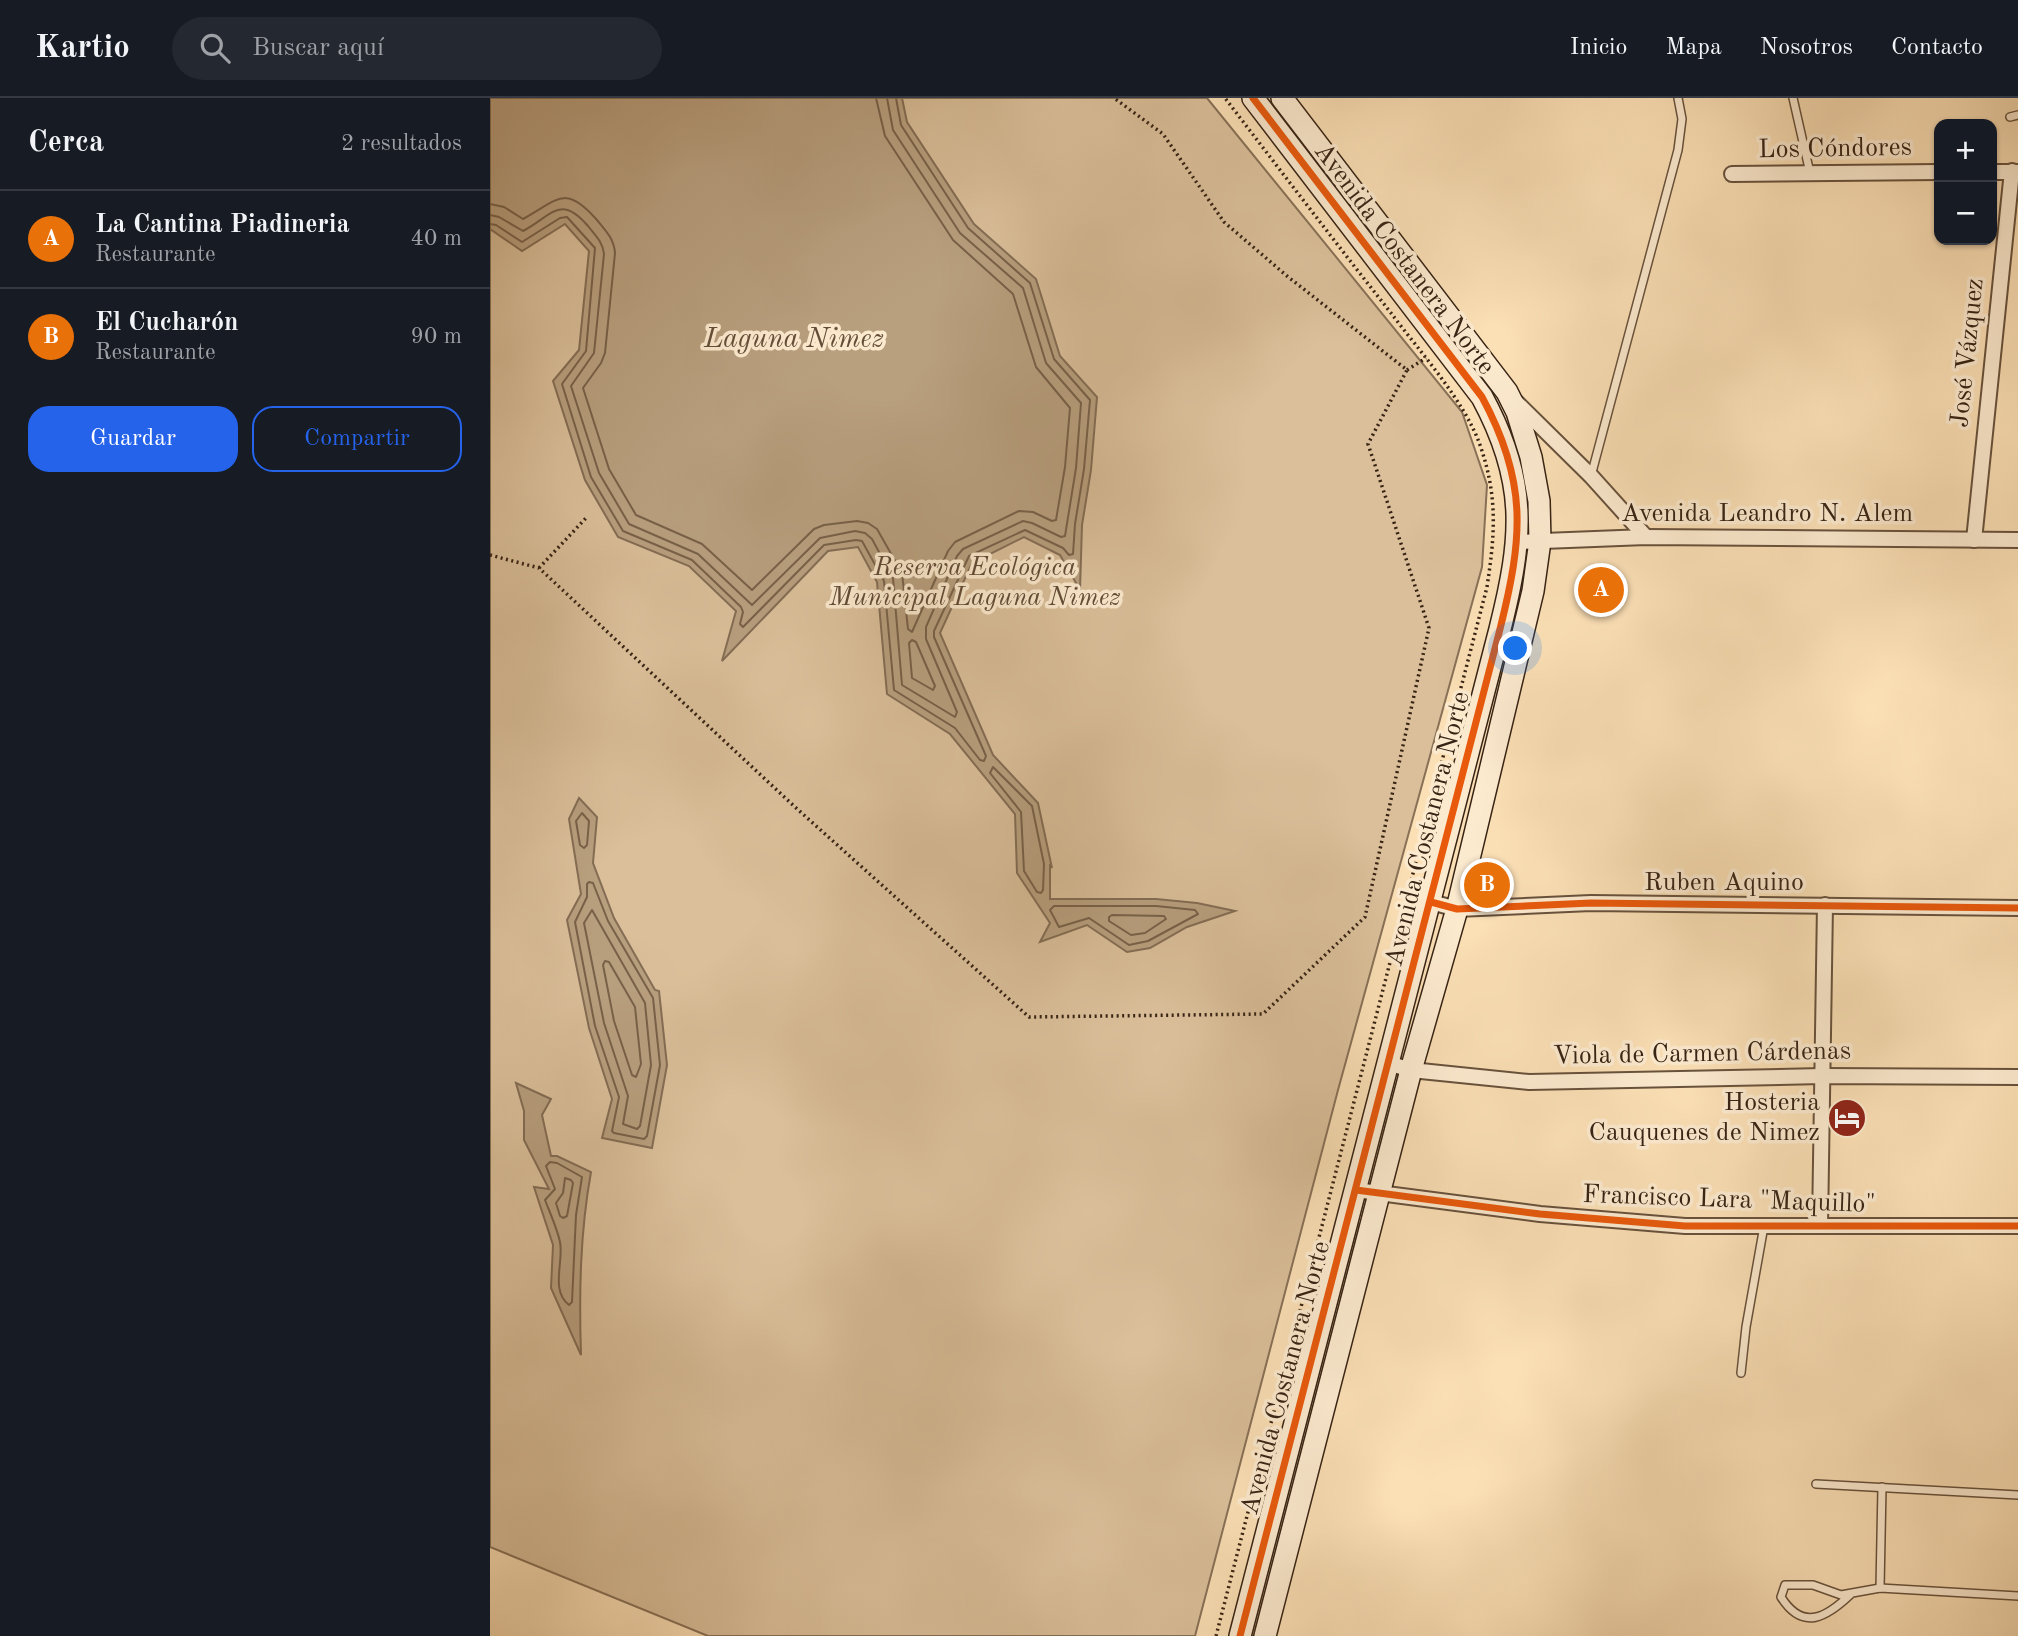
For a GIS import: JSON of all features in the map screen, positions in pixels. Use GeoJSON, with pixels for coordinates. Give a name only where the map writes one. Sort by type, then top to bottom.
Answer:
{"type":"FeatureCollection","features":[{"type":"Feature","properties":{"kind":"street","name":"Avenida Costanera Norte"},"geometry":{"type":"LineString","coordinates":[[1240,1636],[1506,608],[1516,542],[1518,505],[1503,441],[1482,397],[1253,98]]}},
{"type":"Feature","properties":{"kind":"street","name":"Avenida Costanera Norte"},"geometry":{"type":"LineString","coordinates":[[1265,1636],[1411,1070],[1457,909],[1530,603],[1540,541],[1539,501],[1531,457],[1517,412],[1507,392],[1282,98]]}},
{"type":"Feature","properties":{"kind":"street","name":"Los Cóndores"},"geometry":{"type":"LineString","coordinates":[[1732,174],[1934,172]]}},
{"type":"Feature","properties":{"kind":"street"},"geometry":{"type":"LineString","coordinates":[[1997,172],[2015,172]]}},
{"type":"Feature","properties":{"kind":"street","name":"José Vázquez"},"geometry":{"type":"LineString","coordinates":[[1974,540],[2015,172]]}},
{"type":"Feature","properties":{"kind":"street"},"geometry":{"type":"LineString","coordinates":[[1507,392],[1591,476],[1646,537]]}},
{"type":"Feature","properties":{"kind":"street","name":"Avenida Leandro N. Alem"},"geometry":{"type":"LineString","coordinates":[[1516,542],[1646,537],[2018,540]]}},
{"type":"Feature","properties":{"kind":"street","name":"Ruben Aquino"},"geometry":{"type":"LineString","coordinates":[[1431,902],[1457,909],[1591,903],[2018,908]]}},
{"type":"Feature","properties":{"kind":"street"},"geometry":{"type":"LineString","coordinates":[[1819,1226],[1825,905]]}},
{"type":"Feature","properties":{"kind":"street","name":"Viola de Carmen Cárdenas"},"geometry":{"type":"LineString","coordinates":[[1388,1063],[1411,1070],[1529,1082],[1823,1076],[2018,1077]]}},
{"type":"Feature","properties":{"kind":"street","name":"Francisco Lara \"Maquillo\""},"geometry":{"type":"LineString","coordinates":[[1356,1190],[1540,1214],[1685,1226],[2018,1226]]}},
{"type":"Feature","properties":{"kind":"lane"},"geometry":{"type":"LineString","coordinates":[[1591,476],[1678,150],[1682,120],[1678,98]]}},
{"type":"Feature","properties":{"kind":"lane"},"geometry":{"type":"LineString","coordinates":[[1793,98],[1810,173]]}},
{"type":"Feature","properties":{"kind":"lane"},"geometry":{"type":"LineString","coordinates":[[1741,1373],[1746,1327],[1764,1226]]}},
{"type":"Feature","properties":{"kind":"lane"},"geometry":{"type":"LineString","coordinates":[[1816,1484],[2018,1494]]}},
{"type":"Feature","properties":{"kind":"lane"},"geometry":{"type":"LineString","coordinates":[[1880,1588],[1882,1487]]}},
{"type":"Feature","properties":{"kind":"lane"},"geometry":{"type":"LineString","coordinates":[[1851,1594],[1834,1611],[1816,1618],[1803,1618],[1788,1609],[1781,1597],[1785,1585],[1796,1583],[1813,1585],[1841,1595],[1880,1588],[2018,1596]]}},
{"type":"Feature","properties":{"kind":"path"},"geometry":{"type":"LineString","coordinates":[[490,555],[539,568],[795,807],[1029,1017],[1263,1014],[1365,917],[1368,904],[1429,628],[1368,444],[1407,370],[1287,276],[1224,222],[1163,134],[1114,98]]}},
{"type":"Feature","properties":{"kind":"path"},"geometry":{"type":"LineString","coordinates":[[1216,1636],[1483,600],[1494,538],[1493,503],[1488,471],[1467,416],[1225,98]]}},
{"type":"Feature","properties":{"kind":"path"},"geometry":{"type":"LineString","coordinates":[[539,568],[586,518]]}},
{"type":"Feature","properties":{"kind":"green space","name":"Reserva Ecológica Municipal Laguna Nimez"},"geometry":{"type":"Polygon","coordinates":[[[490,98],[1207,98],[1462,412],[1487,485],[1482,567],[1338,1090],[1195,1636],[708,1636],[490,1547],[490,98]]]}},
{"type":"Feature","properties":{"kind":"green space"},"geometry":{"type":"Polygon","coordinates":[[[1360,1225],[1256,1636],[1248,1636],[1355,1226],[1360,1225]]]}},
{"type":"Feature","properties":{"kind":"water","name":"Laguna Nimez"},"geometry":{"type":"Polygon","coordinates":[[[490,98],[902,98],[907,122],[974,224],[1036,279],[1060,356],[1097,397],[1091,470],[1082,525],[1080,590],[1060,555],[1024,537],[972,563],[940,633],[993,755],[1038,803],[1052,868],[1050,864],[1050,899],[1156,899],[1197,903],[1235,911],[1187,927],[1150,948],[1127,952],[1087,925],[1040,942],[1050,923],[1017,873],[1015,814],[950,734],[887,694],[877,582],[858,547],[828,551],[722,661],[736,611],[689,566],[618,537],[585,480],[553,381],[579,350],[589,251],[565,224],[522,251],[490,229],[490,98]]]}},
{"type":"Feature","properties":{"kind":"water"},"geometry":{"type":"Polygon","coordinates":[[[579,798],[597,817],[593,863],[614,918],[655,990],[659,991],[667,1065],[652,1148],[602,1138],[612,1099],[589,1028],[567,920],[581,894],[569,819],[579,798]]]}},
{"type":"Feature","properties":{"kind":"water"},"geometry":{"type":"Polygon","coordinates":[[[516,1083],[551,1099],[542,1115],[551,1156],[557,1156],[591,1172],[581,1263],[581,1355],[551,1288],[553,1245],[534,1187],[549,1189],[524,1140],[524,1111],[516,1083]]]}},
{"type":"Feature","properties":{"kind":"cycle path"},"geometry":{"type":"LineString","coordinates":[[1240,1636],[1500,629],[1517,538],[1514,484],[1497,428],[1482,397],[1253,98]]}},
{"type":"Feature","properties":{"kind":"cycle path"},"geometry":{"type":"LineString","coordinates":[[1431,902],[1457,909],[1591,903],[2018,908]]}},
{"type":"Feature","properties":{"kind":"cycle path"},"geometry":{"type":"LineString","coordinates":[[1356,1190],[1540,1214],[1685,1226],[2018,1226]]}},
{"type":"Feature","properties":{"kind":"place","name":"La Cantina Piadineria"},"geometry":{"type":"Point","coordinates":[1601,590]}},
{"type":"Feature","properties":{"kind":"place","name":"El Cucharón"},"geometry":{"type":"Point","coordinates":[1487,885]}},
{"type":"Feature","properties":{"kind":"place","name":"Hosteria Cauquenes de Nimez"},"geometry":{"type":"Point","coordinates":[1847,1118]}}]}
